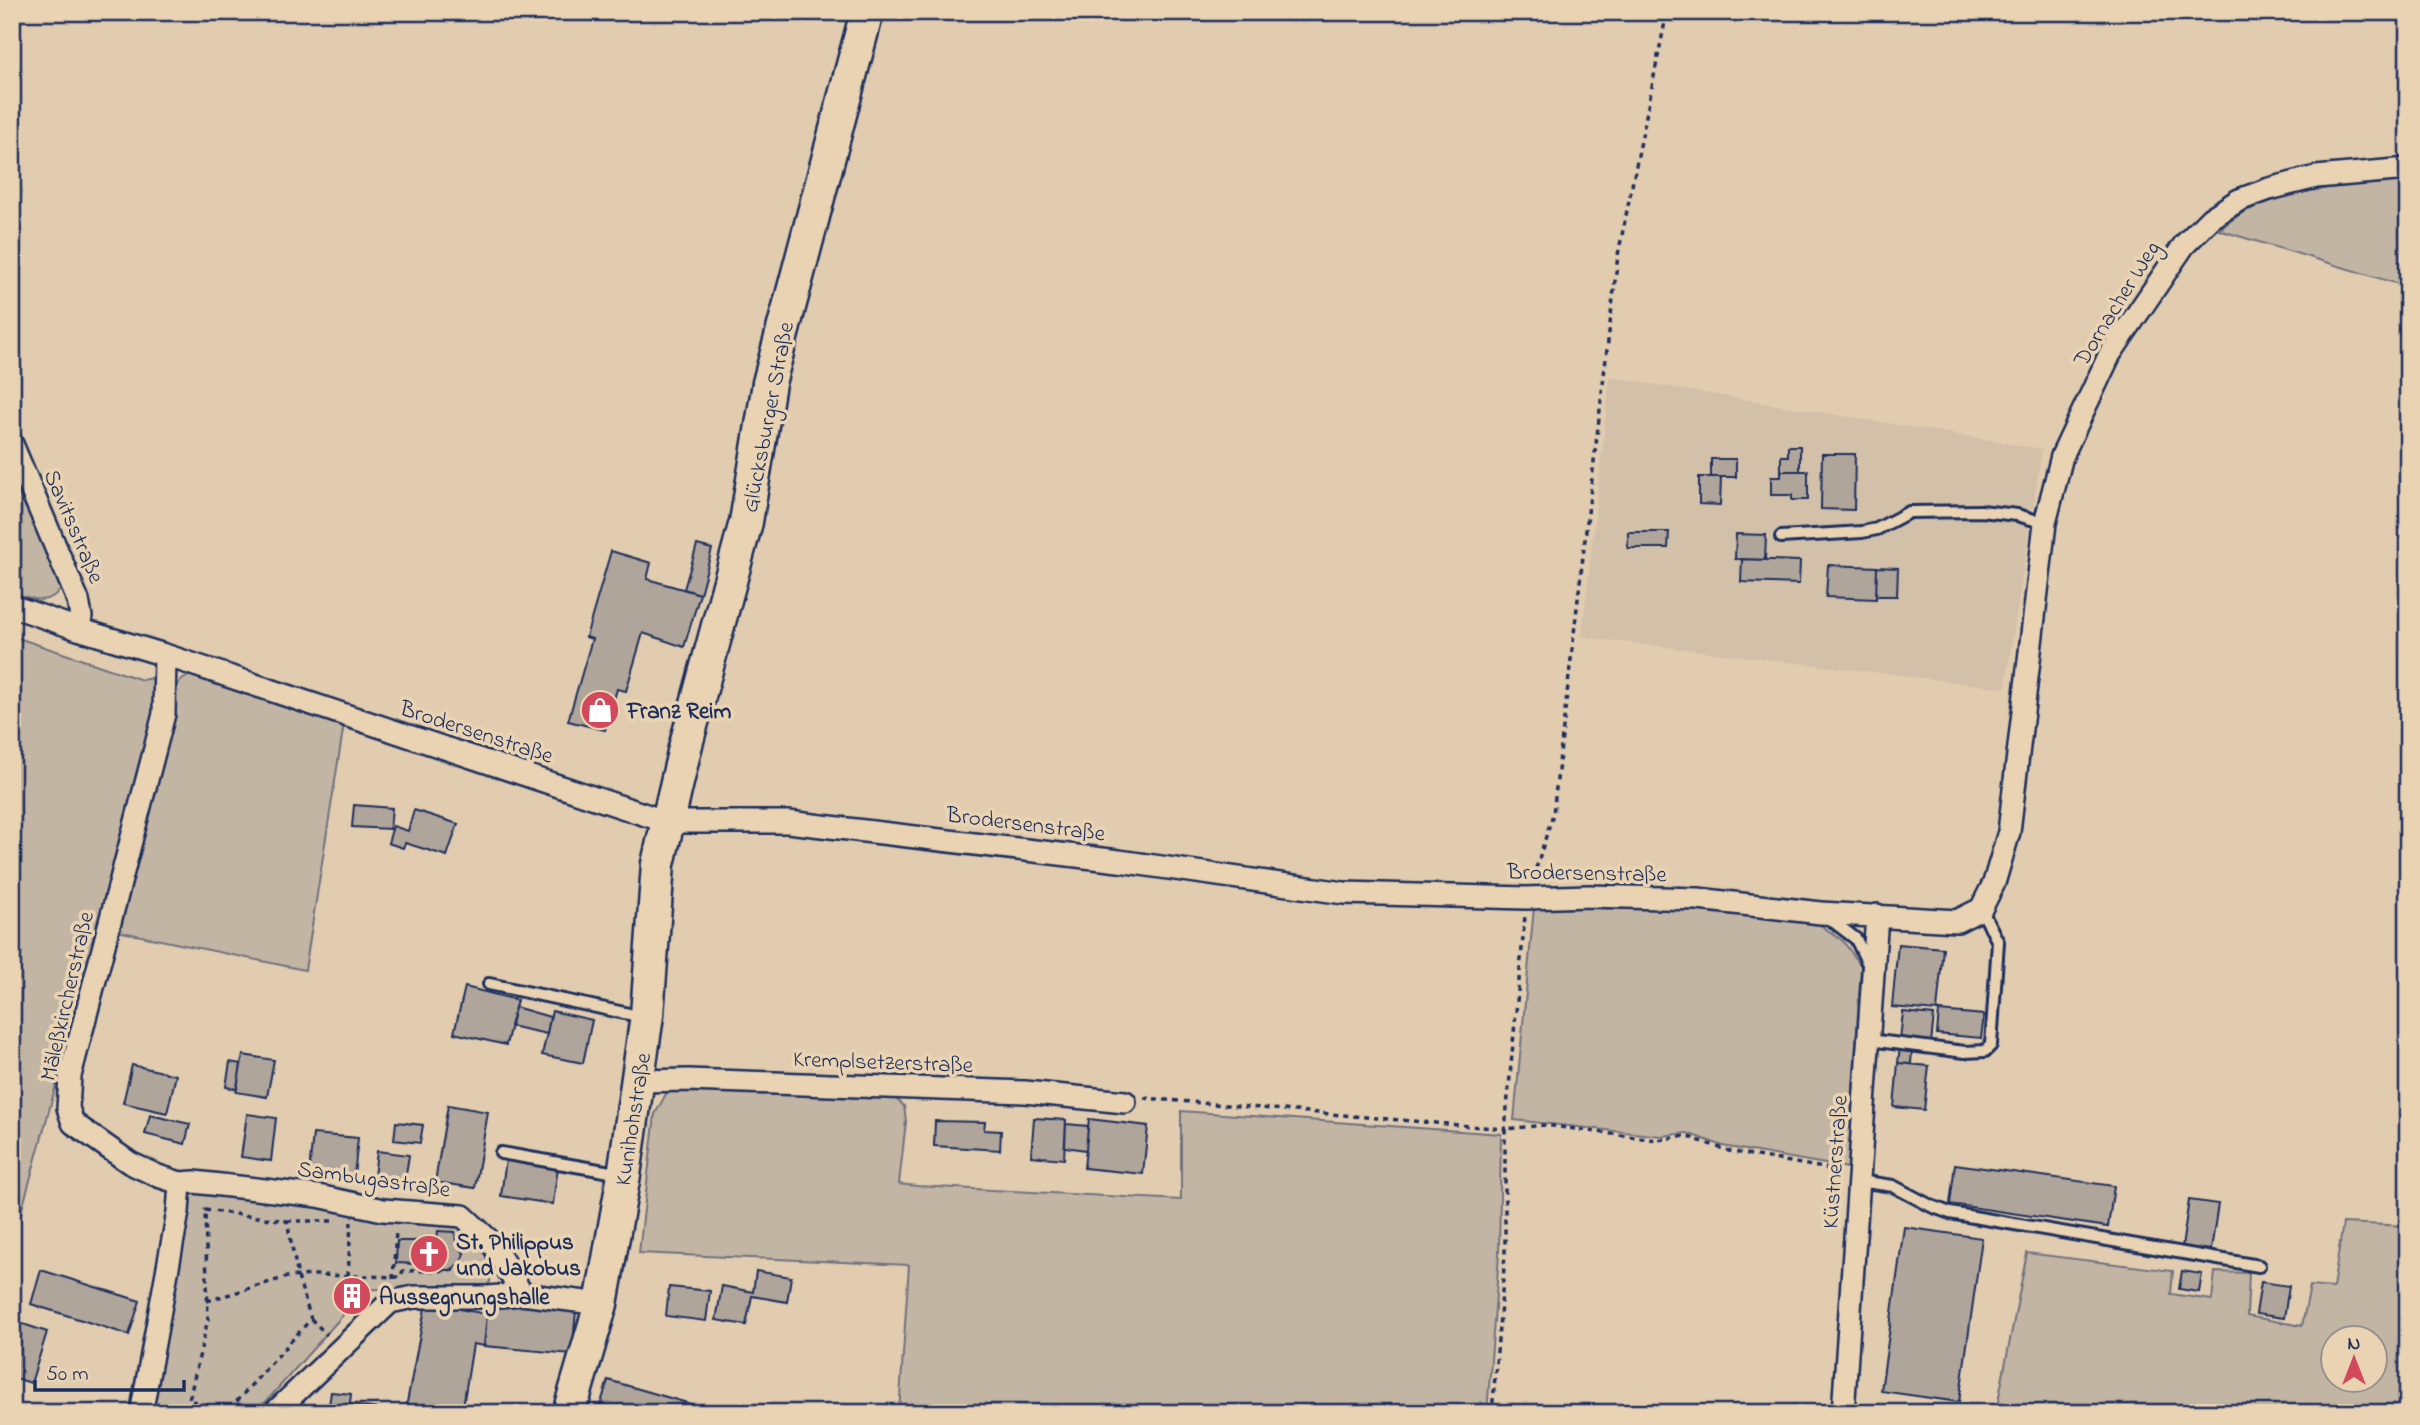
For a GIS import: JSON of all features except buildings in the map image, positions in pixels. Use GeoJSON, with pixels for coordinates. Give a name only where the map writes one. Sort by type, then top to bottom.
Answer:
{"type":"FeatureCollection","features":[{"type":"Feature","properties":{"kind":"street","name":"Glücksburger Straße"},"geometry":{"type":"LineString","coordinates":[[667,822],[746,522],[769,383],[867,12]]}},
{"type":"Feature","properties":{"kind":"street","name":"Dornacher Weg"},"geometry":{"type":"LineString","coordinates":[[1981,909],[1994,883],[2009,832],[2045,523],[2062,456],[2110,354],[2184,245],[2211,218],[2239,200],[2316,177],[2408,169]]}},
{"type":"Feature","properties":{"kind":"street","name":"Savitsstraße"},"geometry":{"type":"LineString","coordinates":[[12,444],[78,600],[81,617],[78,629]]}},
{"type":"Feature","properties":{"kind":"street","name":"Brodersenstraße"},"geometry":{"type":"LineString","coordinates":[[12,606],[667,822],[788,822],[1119,861],[1344,893],[1698,899],[1821,913],[1957,921],[1981,909]]}},
{"type":"Feature","properties":{"kind":"street","name":"Mäleßkircherstraße"},"geometry":{"type":"LineString","coordinates":[[164,655],[164,714],[70,1076],[68,1108],[73,1123],[130,1163],[158,1177],[180,1183]]}},
{"type":"Feature","properties":{"kind":"street","name":"Kunihohstraße"},"geometry":{"type":"LineString","coordinates":[[569,1413],[601,1304],[624,1175],[647,1015],[658,864],[667,822]]}},
{"type":"Feature","properties":{"kind":"street","name":"Küstnerstraße"},"geometry":{"type":"LineString","coordinates":[[1843,1413],[1877,915]]}},
{"type":"Feature","properties":{"kind":"street","name":"Kremplsetzerstraße"},"geometry":{"type":"LineString","coordinates":[[639,1081],[688,1080],[1026,1092],[1125,1102]]}},
{"type":"Feature","properties":{"kind":"street","name":"Sambugastraße"},"geometry":{"type":"LineString","coordinates":[[180,1183],[194,1182],[318,1196],[383,1210],[463,1216],[492,1243],[522,1294]]}},
{"type":"Feature","properties":{"kind":"street"},"geometry":{"type":"LineString","coordinates":[[145,1413],[142,1409],[178,1212],[180,1183]]}},
{"type":"Feature","properties":{"kind":"street"},"geometry":{"type":"LineString","coordinates":[[274,1413],[390,1302],[414,1297],[522,1294],[601,1304]]}},
{"type":"Feature","properties":{"kind":"lane"},"geometry":{"type":"LineString","coordinates":[[1781,537],[1869,530],[1909,512],[1981,511],[2017,515],[2045,523]]}},
{"type":"Feature","properties":{"kind":"lane"},"geometry":{"type":"LineString","coordinates":[[1869,1040],[1965,1052],[1986,1051],[1991,1045],[1998,942],[1981,909]]}},
{"type":"Feature","properties":{"kind":"lane"},"geometry":{"type":"LineString","coordinates":[[1821,913],[1856,939],[1873,974]]}},
{"type":"Feature","properties":{"kind":"lane"},"geometry":{"type":"LineString","coordinates":[[489,984],[629,1014],[647,1015]]}},
{"type":"Feature","properties":{"kind":"lane"},"geometry":{"type":"LineString","coordinates":[[501,1153],[624,1175]]}},
{"type":"Feature","properties":{"kind":"lane"},"geometry":{"type":"LineString","coordinates":[[1859,1181],[1892,1186],[1950,1213],[2259,1266]]}},
{"type":"Feature","properties":{"kind":"path"},"geometry":{"type":"LineString","coordinates":[[1492,1413],[1504,1255],[1506,1129],[1526,898],[1553,814],[1618,255],[1667,12]]}},
{"type":"Feature","properties":{"kind":"path"},"geometry":{"type":"LineString","coordinates":[[1125,1102],[1137,1098],[1506,1129],[1545,1125],[1657,1140],[1686,1136],[1729,1151],[1840,1171],[1859,1181]]}},
{"type":"Feature","properties":{"kind":"path"},"geometry":{"type":"LineString","coordinates":[[287,1221],[298,1277],[312,1319],[228,1411],[189,1400],[208,1319],[205,1210],[287,1221],[334,1221]]}},
{"type":"Feature","properties":{"kind":"path"},"geometry":{"type":"LineString","coordinates":[[344,1221],[363,1223]]}},
{"type":"Feature","properties":{"kind":"path"},"geometry":{"type":"LineString","coordinates":[[348,1276],[351,1221]]}},
{"type":"Feature","properties":{"kind":"path"},"geometry":{"type":"LineString","coordinates":[[385,1227],[396,1229],[390,1302]]}},
{"type":"Feature","properties":{"kind":"path"},"geometry":{"type":"LineString","coordinates":[[207,1301],[287,1277],[400,1277],[403,1271],[508,1270]]}},
{"type":"Feature","properties":{"kind":"shaded area"},"geometry":{"type":"Polygon","coordinates":[[[2408,180],[2408,287],[2219,230],[2243,213],[2285,197],[2346,186],[2408,180]]]}},
{"type":"Feature","properties":{"kind":"shaded area"},"geometry":{"type":"Polygon","coordinates":[[[1610,377],[2042,449],[2005,688],[1582,637],[1610,377]]]}},
{"type":"Feature","properties":{"kind":"shaded area"},"geometry":{"type":"Polygon","coordinates":[[[12,481],[62,579],[62,588],[51,598],[39,600],[12,592],[12,481]]]}},
{"type":"Feature","properties":{"kind":"shaded area"},"geometry":{"type":"Polygon","coordinates":[[[12,636],[142,680],[152,678],[158,693],[158,712],[12,1246],[12,636]]]}},
{"type":"Feature","properties":{"kind":"shaded area"},"geometry":{"type":"Polygon","coordinates":[[[194,673],[344,724],[305,970],[117,931],[169,738],[173,696],[180,681],[194,673]]]}},
{"type":"Feature","properties":{"kind":"shaded area"},"geometry":{"type":"Polygon","coordinates":[[[1593,904],[1685,908],[1816,922],[1843,941],[1861,966],[1848,1168],[1723,1146],[1687,1133],[1661,1136],[1514,1120],[1534,907],[1593,904]]]}},
{"type":"Feature","properties":{"kind":"shaded area"},"geometry":{"type":"Polygon","coordinates":[[[683,1085],[889,1093],[904,1106],[906,1121],[899,1184],[917,1186],[1181,1200],[1181,1111],[1501,1134],[1499,1255],[1487,1413],[899,1413],[909,1265],[639,1253],[655,1114],[667,1092],[683,1085]]]}},
{"type":"Feature","properties":{"kind":"shaded area"},"geometry":{"type":"Polygon","coordinates":[[[192,1191],[456,1221],[490,1253],[490,1282],[482,1291],[368,1289],[367,1302],[343,1303],[343,1315],[256,1413],[166,1413],[154,1408],[192,1191]]]}},
{"type":"Feature","properties":{"kind":"shaded area"},"geometry":{"type":"Polygon","coordinates":[[[2343,1223],[2408,1226],[2408,1413],[2038,1413],[1997,1407],[2027,1253],[2173,1271],[2171,1294],[2212,1300],[2215,1272],[2249,1273],[2247,1316],[2302,1326],[2310,1286],[2333,1288],[2343,1223]]]}},
{"type":"Feature","properties":{"kind":"place","name":"Franz Reim"},"geometry":{"type":"Point","coordinates":[600,710]}},
{"type":"Feature","properties":{"kind":"place","name":"St. Philippus und Jakobus"},"geometry":{"type":"Point","coordinates":[429,1254]}},
{"type":"Feature","properties":{"kind":"place","name":"Aussegnungshalle"},"geometry":{"type":"Point","coordinates":[352,1296]}}]}
